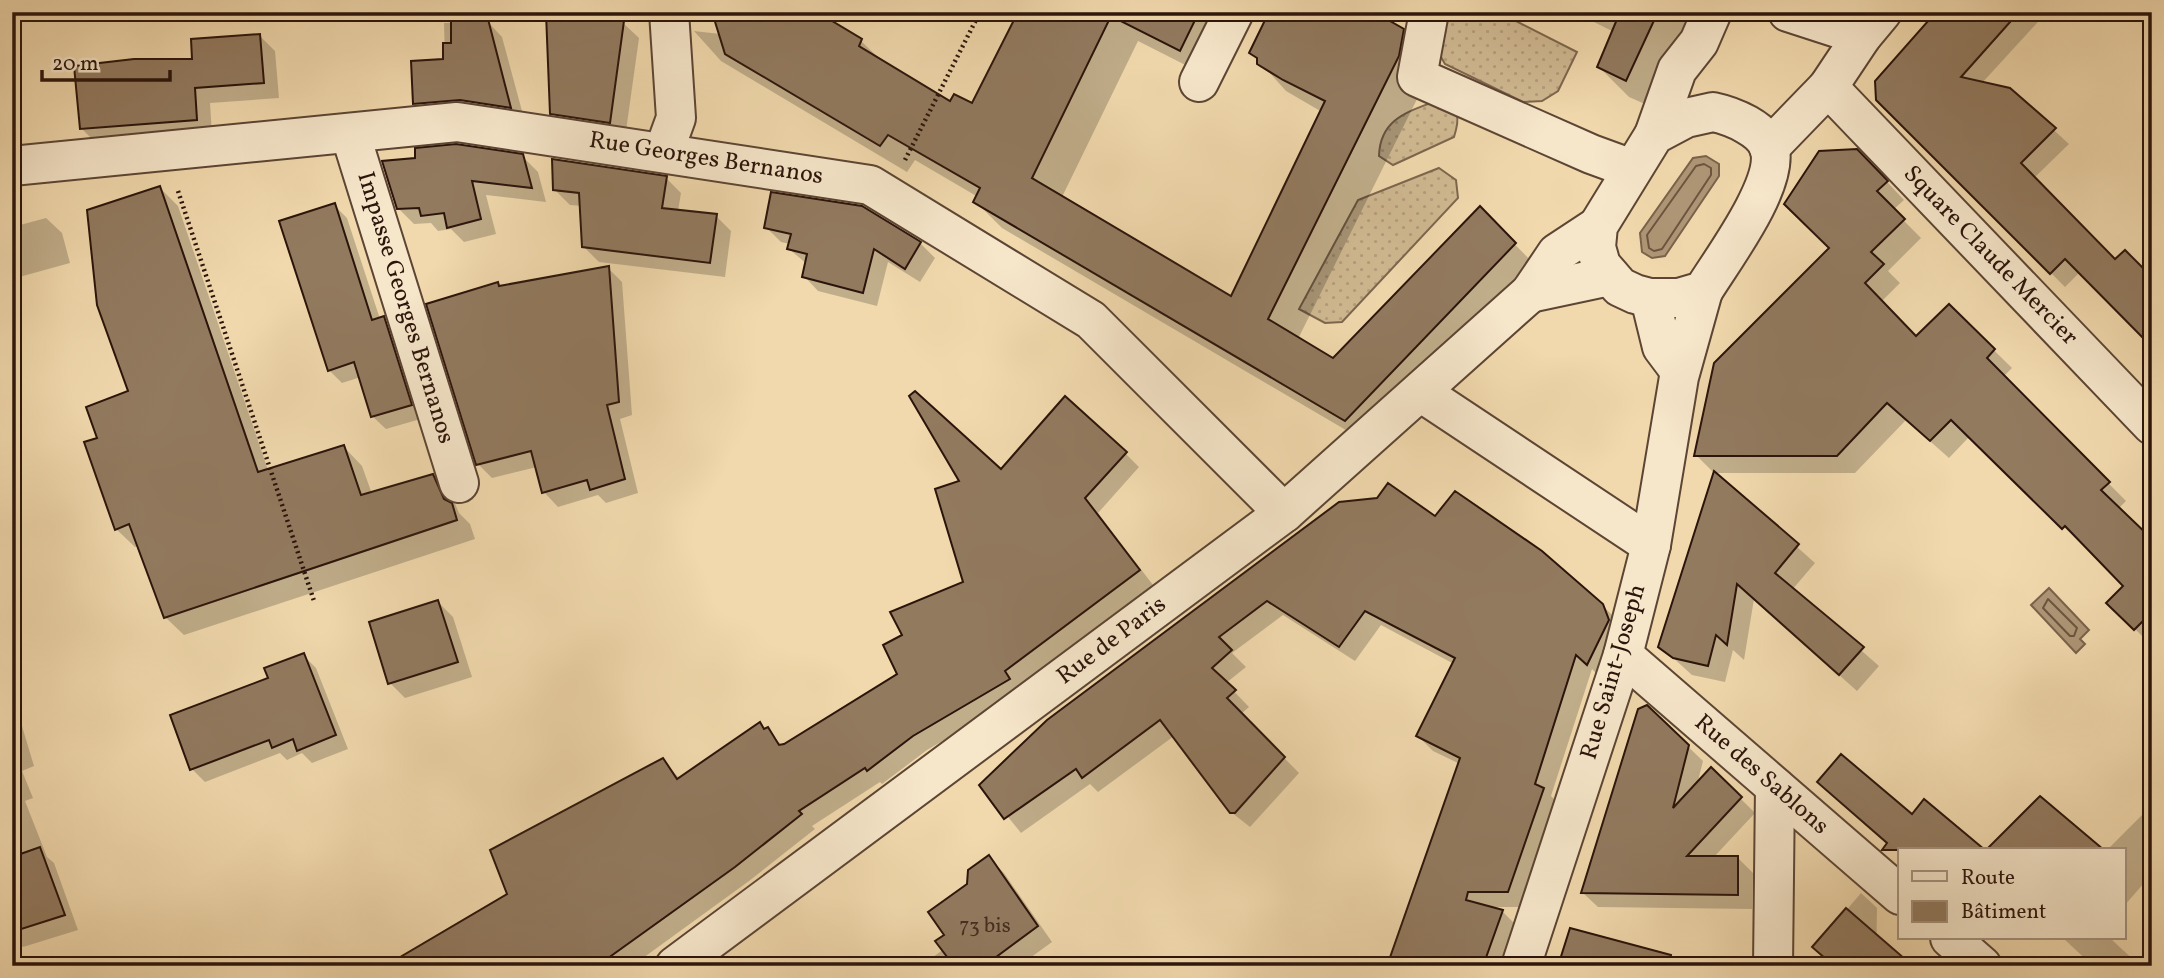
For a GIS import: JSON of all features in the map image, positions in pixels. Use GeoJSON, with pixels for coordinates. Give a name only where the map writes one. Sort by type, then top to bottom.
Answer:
{"type":"FeatureCollection","features":[{"type":"Feature","properties":{"kind":"street"},"geometry":{"type":"LineString","coordinates":[[664,151],[676,118],[669,12]]}},
{"type":"Feature","properties":{"kind":"street"},"geometry":{"type":"LineString","coordinates":[[1199,82],[1234,12]]}},
{"type":"Feature","properties":{"kind":"street"},"geometry":{"type":"LineString","coordinates":[[1429,12],[1417,77],[1591,154],[1632,169]]}},
{"type":"Feature","properties":{"kind":"street"},"geometry":{"type":"LineString","coordinates":[[1769,148],[1828,87],[1872,24],[1788,12]]}},
{"type":"Feature","properties":{"kind":"street"},"geometry":{"type":"LineString","coordinates":[[1654,135],[1686,118],[1713,112],[1751,128],[1769,148],[1770,162],[1760,195],[1703,291],[1679,298],[1650,298],[1620,287],[1601,265],[1596,247],[1598,226],[1654,135],[1677,70],[1705,27]]}},
{"type":"Feature","properties":{"kind":"street"},"geometry":{"type":"LineString","coordinates":[[1705,27],[1713,112]]}},
{"type":"Feature","properties":{"kind":"street","name":"Square Claude Mercier"},"geometry":{"type":"LineString","coordinates":[[1828,87],[2152,425]]}},
{"type":"Feature","properties":{"kind":"street","name":"Rue Georges Bernanos"},"geometry":{"type":"LineString","coordinates":[[12,166],[457,122],[664,151],[870,185],[1091,320],[1284,513]]}},
{"type":"Feature","properties":{"kind":"street","name":"Impasse Georges Bernanos"},"geometry":{"type":"LineString","coordinates":[[350,133],[459,483]]}},
{"type":"Feature","properties":{"kind":"street","name":"Rue de Paris"},"geometry":{"type":"LineString","coordinates":[[676,966],[1284,513],[1422,393],[1530,293],[1556,253],[1598,226]]}},
{"type":"Feature","properties":{"kind":"street"},"geometry":{"type":"LineString","coordinates":[[1530,293],[1610,276]]}},
{"type":"Feature","properties":{"kind":"street","name":"Rue Saint-Joseph"},"geometry":{"type":"LineString","coordinates":[[1521,966],[1623,655],[1651,545],[1681,371],[1703,291]]}},
{"type":"Feature","properties":{"kind":"street"},"geometry":{"type":"LineString","coordinates":[[1650,298],[1662,347],[1681,371]]}},
{"type":"Feature","properties":{"kind":"street"},"geometry":{"type":"LineString","coordinates":[[1422,393],[1651,545]]}},
{"type":"Feature","properties":{"kind":"street","name":"Rue des Sablons"},"geometry":{"type":"LineString","coordinates":[[1623,655],[1898,893]]}},
{"type":"Feature","properties":{"kind":"street"},"geometry":{"type":"LineString","coordinates":[[1773,966],[1775,787]]}},
{"type":"Feature","properties":{"kind":"street"},"geometry":{"type":"LineString","coordinates":[[1952,940],[1982,966]]}},
{"type":"Feature","properties":{"kind":"path"},"geometry":{"type":"LineString","coordinates":[[870,185],[907,159],[981,12]]}},
{"type":"Feature","properties":{"kind":"path"},"geometry":{"type":"LineString","coordinates":[[164,151],[314,601]]}},
{"type":"Feature","properties":{"kind":"shaded area"},"geometry":{"type":"Polygon","coordinates":[[[1439,12],[1498,12],[1577,52],[1558,91],[1542,101],[1523,102],[1445,64],[1434,45],[1439,12]]]}},
{"type":"Feature","properties":{"kind":"shaded area"},"geometry":{"type":"Polygon","coordinates":[[[1441,99],[1452,106],[1457,115],[1454,137],[1393,165],[1379,156],[1385,132],[1391,124],[1408,112],[1441,99]]]}},
{"type":"Feature","properties":{"kind":"shaded area"},"geometry":{"type":"Polygon","coordinates":[[[1439,168],[1456,180],[1458,198],[1342,322],[1325,323],[1299,309],[1358,200],[1439,168]]]}},
{"type":"Feature","properties":{"kind":"water"},"geometry":{"type":"Polygon","coordinates":[[[1706,156],[1719,164],[1719,176],[1665,256],[1652,258],[1642,252],[1640,233],[1693,158],[1706,156]]]}},
{"type":"Feature","properties":{"kind":"water"},"geometry":{"type":"Polygon","coordinates":[[[2049,588],[2089,630],[2080,639],[2085,644],[2076,653],[2031,605],[2049,588]]]}},
{"type":"Feature","properties":{"kind":"building"},"geometry":{"type":"Polygon","coordinates":[[[712,12],[817,12],[862,39],[859,46],[950,101],[954,94],[972,103],[1018,12],[1199,12],[1180,51],[1111,16],[1032,178],[1231,296],[1325,101],[1257,64],[1257,58],[1249,53],[1269,12],[1374,12],[1404,29],[1399,56],[1268,319],[1333,358],[1480,206],[1516,243],[1345,421],[973,202],[980,188],[888,135],[880,146],[725,54],[712,12]]]}},
{"type":"Feature","properties":{"kind":"building"},"geometry":{"type":"Polygon","coordinates":[[[1620,12],[1658,12],[1626,81],[1597,67],[1620,12]]]}},
{"type":"Feature","properties":{"kind":"building"},"geometry":{"type":"Polygon","coordinates":[[[1936,12],[2019,12],[1961,77],[2010,88],[2056,128],[2021,163],[2115,259],[2125,250],[2152,277],[2152,347],[2065,259],[2050,274],[1876,100],[1875,81],[1936,12]]]}},
{"type":"Feature","properties":{"kind":"building"},"geometry":{"type":"Polygon","coordinates":[[[546,13],[624,21],[610,123],[550,114],[546,13]]]}},
{"type":"Feature","properties":{"kind":"building"},"geometry":{"type":"Polygon","coordinates":[[[488,19],[511,108],[460,100],[413,104],[411,61],[443,59],[443,43],[451,43],[451,21],[488,19]]]}},
{"type":"Feature","properties":{"kind":"building"},"geometry":{"type":"Polygon","coordinates":[[[260,34],[264,83],[195,88],[197,120],[80,129],[74,66],[134,59],[192,59],[191,39],[260,34]]]}},
{"type":"Feature","properties":{"kind":"building"},"geometry":{"type":"Polygon","coordinates":[[[456,144],[523,154],[532,188],[472,181],[481,219],[447,228],[444,213],[421,216],[419,208],[397,209],[382,161],[415,158],[415,148],[456,144]]]}},
{"type":"Feature","properties":{"kind":"building"},"geometry":{"type":"Polygon","coordinates":[[[1857,149],[1888,181],[1877,191],[1905,219],[1871,252],[1884,264],[1865,283],[1916,336],[1949,304],[1995,349],[1987,358],[2110,482],[2101,490],[2152,539],[2152,616],[2150,614],[2134,630],[2106,603],[2123,586],[2065,526],[2062,529],[1951,420],[1930,441],[1887,403],[1837,456],[1694,456],[1714,363],[1829,248],[1784,204],[1819,151],[1857,149]]]}},
{"type":"Feature","properties":{"kind":"building"},"geometry":{"type":"Polygon","coordinates":[[[552,159],[667,176],[662,208],[717,214],[710,263],[582,247],[579,193],[553,190],[552,159]]]}},
{"type":"Feature","properties":{"kind":"building"},"geometry":{"type":"Polygon","coordinates":[[[160,186],[258,472],[344,445],[361,495],[433,474],[444,499],[452,503],[457,520],[164,618],[129,524],[115,530],[84,442],[97,438],[86,407],[128,391],[97,305],[87,210],[160,186]]]}},
{"type":"Feature","properties":{"kind":"building"},"geometry":{"type":"Polygon","coordinates":[[[771,192],[862,206],[921,242],[905,269],[874,249],[863,293],[802,277],[807,254],[787,249],[791,234],[764,228],[771,192]]]}},
{"type":"Feature","properties":{"kind":"building"},"geometry":{"type":"Polygon","coordinates":[[[335,203],[372,320],[384,316],[412,405],[371,417],[354,362],[328,371],[279,221],[335,203]]]}},
{"type":"Feature","properties":{"kind":"building"},"geometry":{"type":"Polygon","coordinates":[[[609,266],[619,402],[607,405],[625,479],[590,490],[587,480],[542,493],[531,451],[476,465],[426,304],[498,282],[499,286],[609,266]]]}},
{"type":"Feature","properties":{"kind":"building"},"geometry":{"type":"Polygon","coordinates":[[[915,391],[1001,469],[1065,396],[1127,452],[1085,498],[1140,570],[1005,671],[1010,679],[913,736],[867,771],[865,768],[799,811],[802,814],[735,867],[597,966],[385,966],[507,894],[490,850],[663,758],[677,779],[760,722],[764,729],[768,727],[779,745],[784,744],[897,674],[883,645],[902,635],[890,612],[963,582],[935,489],[959,481],[909,396],[915,391]]]}},
{"type":"Feature","properties":{"kind":"building"},"geometry":{"type":"Polygon","coordinates":[[[1714,471],[1799,544],[1775,573],[1864,647],[1839,675],[1737,584],[1727,645],[1716,635],[1708,666],[1673,658],[1658,647],[1714,471]]]}},
{"type":"Feature","properties":{"kind":"building"},"geometry":{"type":"Polygon","coordinates":[[[1388,483],[1435,516],[1455,491],[1542,551],[1603,604],[1609,620],[1587,665],[1576,655],[1535,784],[1544,788],[1508,892],[1468,892],[1466,900],[1503,910],[1483,966],[1387,966],[1460,758],[1416,736],[1455,658],[1365,611],[1339,647],[1267,601],[1219,637],[1232,650],[1212,668],[1236,690],[1227,698],[1285,757],[1235,813],[1230,813],[1160,720],[1082,778],[1076,769],[1004,819],[979,785],[1047,720],[1339,502],[1377,498],[1388,483]]]}},
{"type":"Feature","properties":{"kind":"building"},"geometry":{"type":"Polygon","coordinates":[[[438,600],[458,662],[388,684],[369,622],[438,600]]]}},
{"type":"Feature","properties":{"kind":"building"},"geometry":{"type":"Polygon","coordinates":[[[304,653],[336,735],[297,751],[293,739],[272,748],[269,740],[190,770],[170,715],[268,678],[264,668],[304,653]]]}},
{"type":"Feature","properties":{"kind":"building"},"geometry":{"type":"Polygon","coordinates":[[[1647,705],[1689,745],[1673,808],[1711,767],[1742,797],[1687,856],[1738,856],[1738,895],[1581,893],[1638,709],[1647,705]]]}},
{"type":"Feature","properties":{"kind":"building"},"geometry":{"type":"Polygon","coordinates":[[[1841,754],[1912,814],[1924,799],[1983,848],[1882,850],[1887,843],[1817,782],[1841,754]]]}},
{"type":"Feature","properties":{"kind":"building"},"geometry":{"type":"Polygon","coordinates":[[[2040,796],[2102,848],[1988,848],[2040,796]]]}},
{"type":"Feature","properties":{"kind":"building"},"geometry":{"type":"Polygon","coordinates":[[[40,847],[65,915],[12,932],[12,857],[40,847]]]}},
{"type":"Feature","properties":{"kind":"building"},"geometry":{"type":"Polygon","coordinates":[[[989,855],[1038,926],[984,966],[954,966],[935,941],[944,935],[928,912],[967,884],[968,870],[989,855]]]}},
{"type":"Feature","properties":{"kind":"building"},"geometry":{"type":"Polygon","coordinates":[[[1846,908],[1913,966],[1834,966],[1812,947],[1846,908]]]}},
{"type":"Feature","properties":{"kind":"building"},"geometry":{"type":"Polygon","coordinates":[[[1570,928],[1671,955],[1669,966],[1558,966],[1570,928]]]}}]}
